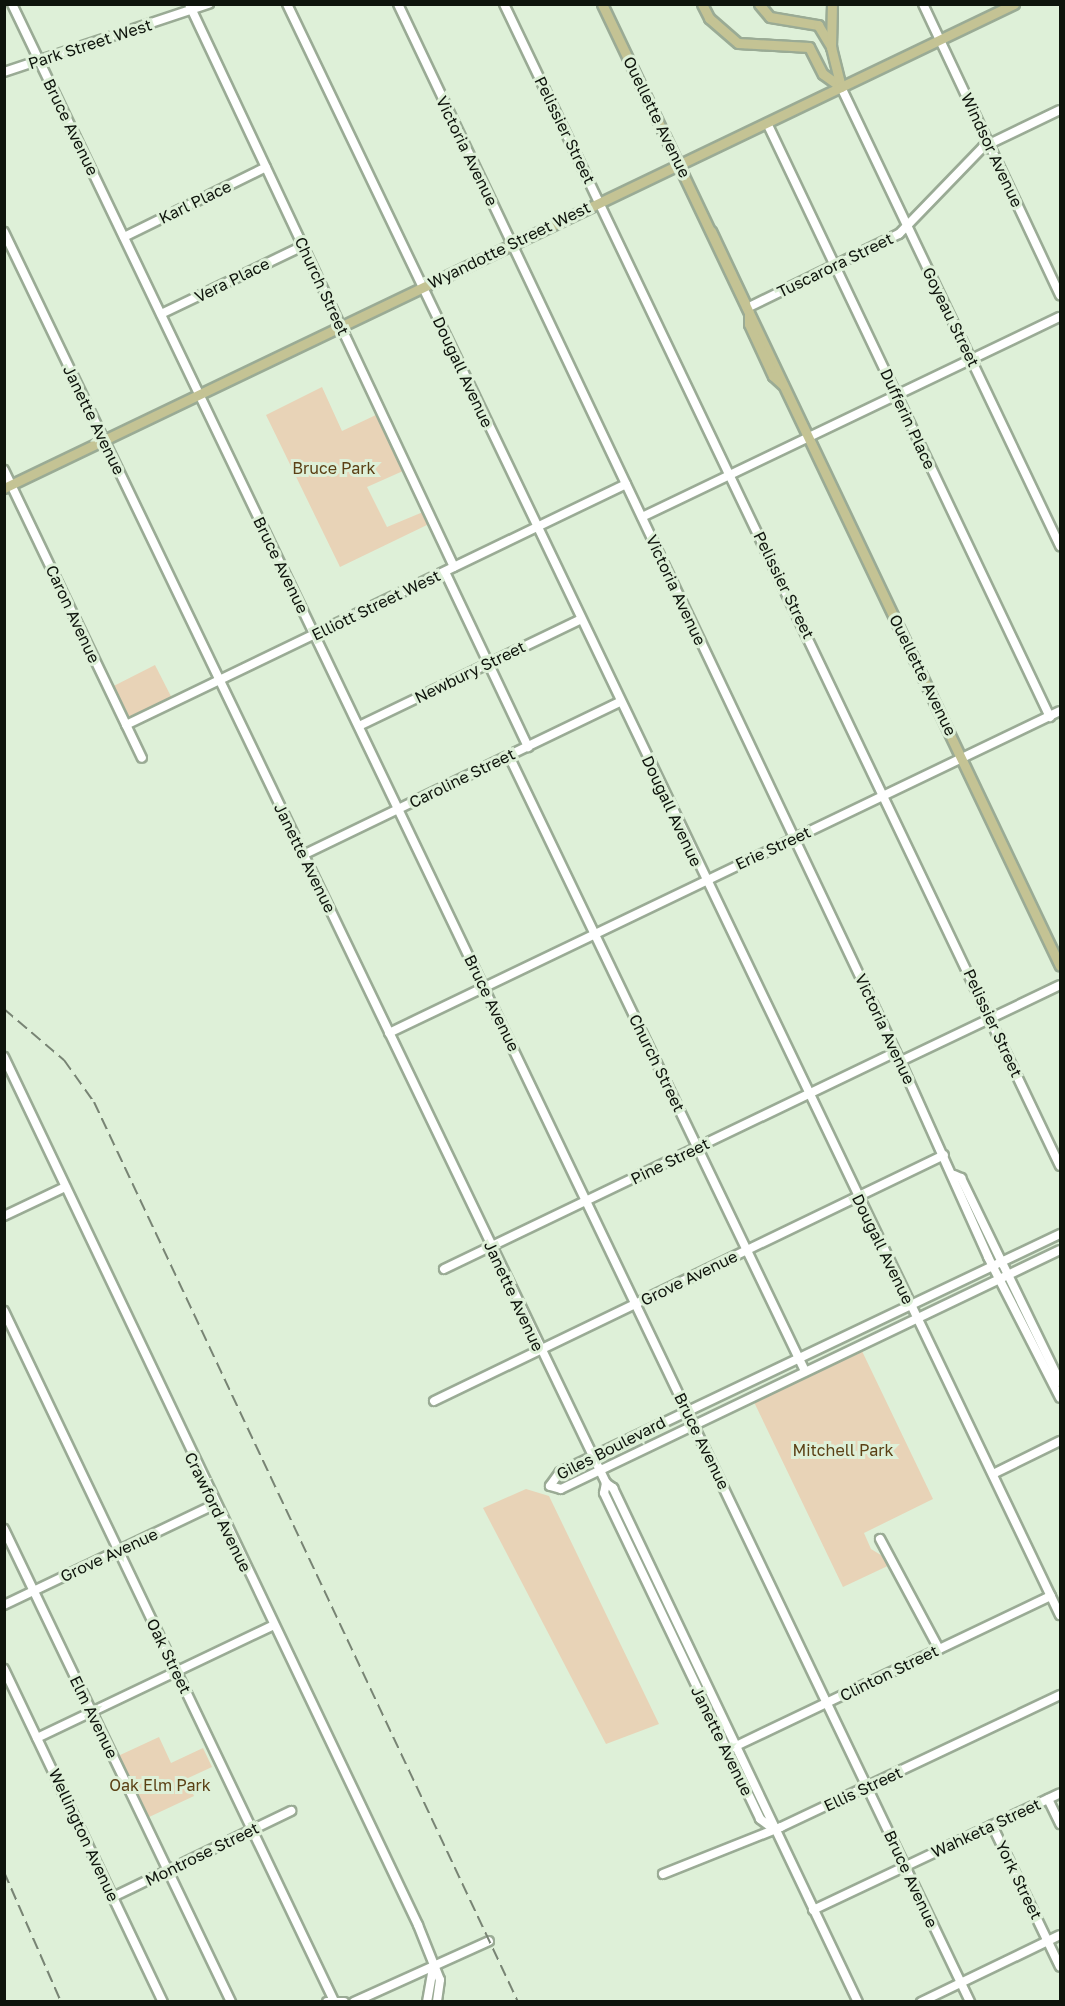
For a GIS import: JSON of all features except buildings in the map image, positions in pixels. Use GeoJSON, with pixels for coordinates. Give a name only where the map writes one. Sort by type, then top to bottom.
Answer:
{"type":"FeatureCollection","features":[{"type":"Feature","properties":{"kind":"main road","name":"Ouellette Avenue"},"geometry":{"type":"LineString","coordinates":[[602,4],[680,163],[747,308],[781,371],[783,385],[1060,966]]}},
{"type":"Feature","properties":{"kind":"main road"},"geometry":{"type":"LineString","coordinates":[[702,4],[709,18],[738,43],[809,46],[823,74],[841,87]]}},
{"type":"Feature","properties":{"kind":"main road"},"geometry":{"type":"LineString","coordinates":[[759,4],[770,17],[818,25],[831,46]]}},
{"type":"Feature","properties":{"kind":"main road","name":"Wyandotte Street West"},"geometry":{"type":"LineString","coordinates":[[8,487],[1014,4]]}},
{"type":"Feature","properties":{"kind":"main road"},"geometry":{"type":"LineString","coordinates":[[831,6],[831,46],[841,87]]}},
{"type":"Feature","properties":{"kind":"street","name":"Bruce Avenue"},"geometry":{"type":"LineString","coordinates":[[12,4],[970,2001]]}},
{"type":"Feature","properties":{"kind":"street","name":"Park Street West"},"geometry":{"type":"LineString","coordinates":[[4,72],[190,7],[209,4]]}},
{"type":"Feature","properties":{"kind":"street","name":"Dougall Avenue"},"geometry":{"type":"LineString","coordinates":[[287,4],[705,881],[1060,1615]]}},
{"type":"Feature","properties":{"kind":"street","name":"Victoria Avenue"},"geometry":{"type":"LineString","coordinates":[[398,4],[954,1175],[1060,1382]]}},
{"type":"Feature","properties":{"kind":"street","name":"Pelissier Street"},"geometry":{"type":"LineString","coordinates":[[504,4],[731,474],[1060,1166]]}},
{"type":"Feature","properties":{"kind":"street","name":"Windsor Avenue"},"geometry":{"type":"LineString","coordinates":[[923,4],[1060,295]]}},
{"type":"Feature","properties":{"kind":"street","name":"Church Street"},"geometry":{"type":"LineString","coordinates":[[190,7],[454,567]]}},
{"type":"Feature","properties":{"kind":"street","name":"Goyeau Street"},"geometry":{"type":"LineString","coordinates":[[841,87],[1060,546]]}},
{"type":"Feature","properties":{"kind":"street","name":"Tuscarora Street"},"geometry":{"type":"LineString","coordinates":[[747,308],[835,265],[907,226],[989,144],[1060,111]]}},
{"type":"Feature","properties":{"kind":"street","name":"Dufferin Place"},"geometry":{"type":"LineString","coordinates":[[767,123],[1050,717]]}},
{"type":"Feature","properties":{"kind":"street","name":"Karl Place"},"geometry":{"type":"LineString","coordinates":[[123,237],[266,167]]}},
{"type":"Feature","properties":{"kind":"street","name":"Janette Avenue"},"geometry":{"type":"LineString","coordinates":[[4,232],[591,1456],[606,1483],[614,1488],[858,2001]]}},
{"type":"Feature","properties":{"kind":"street","name":"Vera Place"},"geometry":{"type":"LineString","coordinates":[[161,314],[303,246]]}},
{"type":"Feature","properties":{"kind":"street"},"geometry":{"type":"LineString","coordinates":[[642,517],[1060,317]]}},
{"type":"Feature","properties":{"kind":"street","name":"Caron Avenue"},"geometry":{"type":"LineString","coordinates":[[4,470],[8,487],[142,758]]}},
{"type":"Feature","properties":{"kind":"street","name":"Elliott Street West"},"geometry":{"type":"LineString","coordinates":[[126,725],[626,484]]}},
{"type":"Feature","properties":{"kind":"street"},"geometry":{"type":"LineString","coordinates":[[445,572],[528,747]]}},
{"type":"Feature","properties":{"kind":"street","name":"Newbury Street"},"geometry":{"type":"LineString","coordinates":[[359,726],[581,619]]}},
{"type":"Feature","properties":{"kind":"street","name":"Caroline Street"},"geometry":{"type":"LineString","coordinates":[[303,855],[620,702]]}},
{"type":"Feature","properties":{"kind":"street","name":"Erie Street"},"geometry":{"type":"LineString","coordinates":[[389,1033],[1060,711]]}},
{"type":"Feature","properties":{"kind":"street","name":"Church Street"},"geometry":{"type":"LineString","coordinates":[[509,756],[805,1371]]}},
{"type":"Feature","properties":{"kind":"street"},"geometry":{"type":"LineString","coordinates":[[901,1061],[1060,986]]}},
{"type":"Feature","properties":{"kind":"street","name":"Pine Street"},"geometry":{"type":"LineString","coordinates":[[444,1269],[896,1052]]}},
{"type":"Feature","properties":{"kind":"street","name":"Crawford Avenue"},"geometry":{"type":"LineString","coordinates":[[4,1057],[440,1980],[437,2001]]}},
{"type":"Feature","properties":{"kind":"street","name":"Grove Avenue"},"geometry":{"type":"LineString","coordinates":[[434,1401],[945,1155]]}},
{"type":"Feature","properties":{"kind":"street"},"geometry":{"type":"LineString","coordinates":[[4,1216],[66,1187]]}},
{"type":"Feature","properties":{"kind":"street","name":"Giles Boulevard"},"geometry":{"type":"LineString","coordinates":[[1060,1234],[591,1456],[554,1475],[550,1486],[561,1489],[1060,1250]]}},
{"type":"Feature","properties":{"kind":"street","name":"Victoria Avenue"},"geometry":{"type":"LineString","coordinates":[[1005,1275],[1060,1398]]}},
{"type":"Feature","properties":{"kind":"street","name":"Oak Street"},"geometry":{"type":"LineString","coordinates":[[4,1311],[334,2001]]}},
{"type":"Feature","properties":{"kind":"street"},"geometry":{"type":"LineString","coordinates":[[993,1474],[1060,1442]]}},
{"type":"Feature","properties":{"kind":"street","name":"Janette Avenue"},"geometry":{"type":"LineString","coordinates":[[606,1483],[604,1493],[760,1819],[775,1830]]}},
{"type":"Feature","properties":{"kind":"street","name":"Grove Avenue"},"geometry":{"type":"LineString","coordinates":[[4,1605],[214,1505]]}},
{"type":"Feature","properties":{"kind":"street","name":"Elm Avenue"},"geometry":{"type":"LineString","coordinates":[[4,1529],[231,2001]]}},
{"type":"Feature","properties":{"kind":"street"},"geometry":{"type":"LineString","coordinates":[[880,1539],[939,1649]]}},
{"type":"Feature","properties":{"kind":"street","name":"Clinton Street"},"geometry":{"type":"LineString","coordinates":[[727,1750],[1051,1596]]}},
{"type":"Feature","properties":{"kind":"street"},"geometry":{"type":"LineString","coordinates":[[37,1738],[272,1626]]}},
{"type":"Feature","properties":{"kind":"street","name":"Wellington Avenue"},"geometry":{"type":"LineString","coordinates":[[4,1670],[163,2001]]}},
{"type":"Feature","properties":{"kind":"street","name":"Ellis Street"},"geometry":{"type":"LineString","coordinates":[[663,1874],[775,1830],[1060,1695]]}},
{"type":"Feature","properties":{"kind":"street","name":"Wahketa Street"},"geometry":{"type":"LineString","coordinates":[[813,1910],[1060,1793]]}},
{"type":"Feature","properties":{"kind":"street"},"geometry":{"type":"LineString","coordinates":[[1048,1799],[1060,1824]]}},
{"type":"Feature","properties":{"kind":"street","name":"Montrose Street"},"geometry":{"type":"LineString","coordinates":[[113,1897],[291,1811]]}},
{"type":"Feature","properties":{"kind":"street","name":"York Street"},"geometry":{"type":"LineString","coordinates":[[992,1825],[1060,1967]]}},
{"type":"Feature","properties":{"kind":"street"},"geometry":{"type":"LineString","coordinates":[[921,2001],[1060,1935]]}},
{"type":"Feature","properties":{"kind":"street"},"geometry":{"type":"LineString","coordinates":[[354,2001],[489,1941]]}},
{"type":"Feature","properties":{"kind":"street"},"geometry":{"type":"LineString","coordinates":[[427,2001],[433,1967]]}},
{"type":"Feature","properties":{"kind":"street"},"geometry":{"type":"LineString","coordinates":[[327,2001],[344,2001]]}},
{"type":"Feature","properties":{"kind":"green space","name":"Bruce Park"},"geometry":{"type":"Polygon","coordinates":[[[322,387],[342,431],[378,414],[403,471],[367,487],[387,527],[423,512],[429,524],[340,567],[266,415],[322,387]]]}},
{"type":"Feature","properties":{"kind":"green space"},"geometry":{"type":"Polygon","coordinates":[[[155,665],[171,697],[129,719],[112,687],[155,665]]]}},
{"type":"Feature","properties":{"kind":"green space","name":"Mitchell Park"},"geometry":{"type":"Polygon","coordinates":[[[861,1349],[933,1499],[864,1533],[871,1549],[894,1563],[843,1587],[753,1400],[861,1349]]]}},
{"type":"Feature","properties":{"kind":"green space"},"geometry":{"type":"Polygon","coordinates":[[[526,1489],[549,1496],[659,1724],[606,1744],[483,1508],[526,1489]]]}},
{"type":"Feature","properties":{"kind":"green space","name":"Oak Elm Park"},"geometry":{"type":"Polygon","coordinates":[[[159,1737],[171,1763],[203,1748],[212,1767],[186,1779],[194,1796],[147,1818],[118,1756],[159,1737]]]}},
{"type":"Feature","properties":{"kind":"railway"},"geometry":{"type":"LineString","coordinates":[[4,1009],[64,1060],[94,1102],[518,2002]]}},
{"type":"Feature","properties":{"kind":"railway"},"geometry":{"type":"LineString","coordinates":[[4,1872],[61,2002]]}}]}
